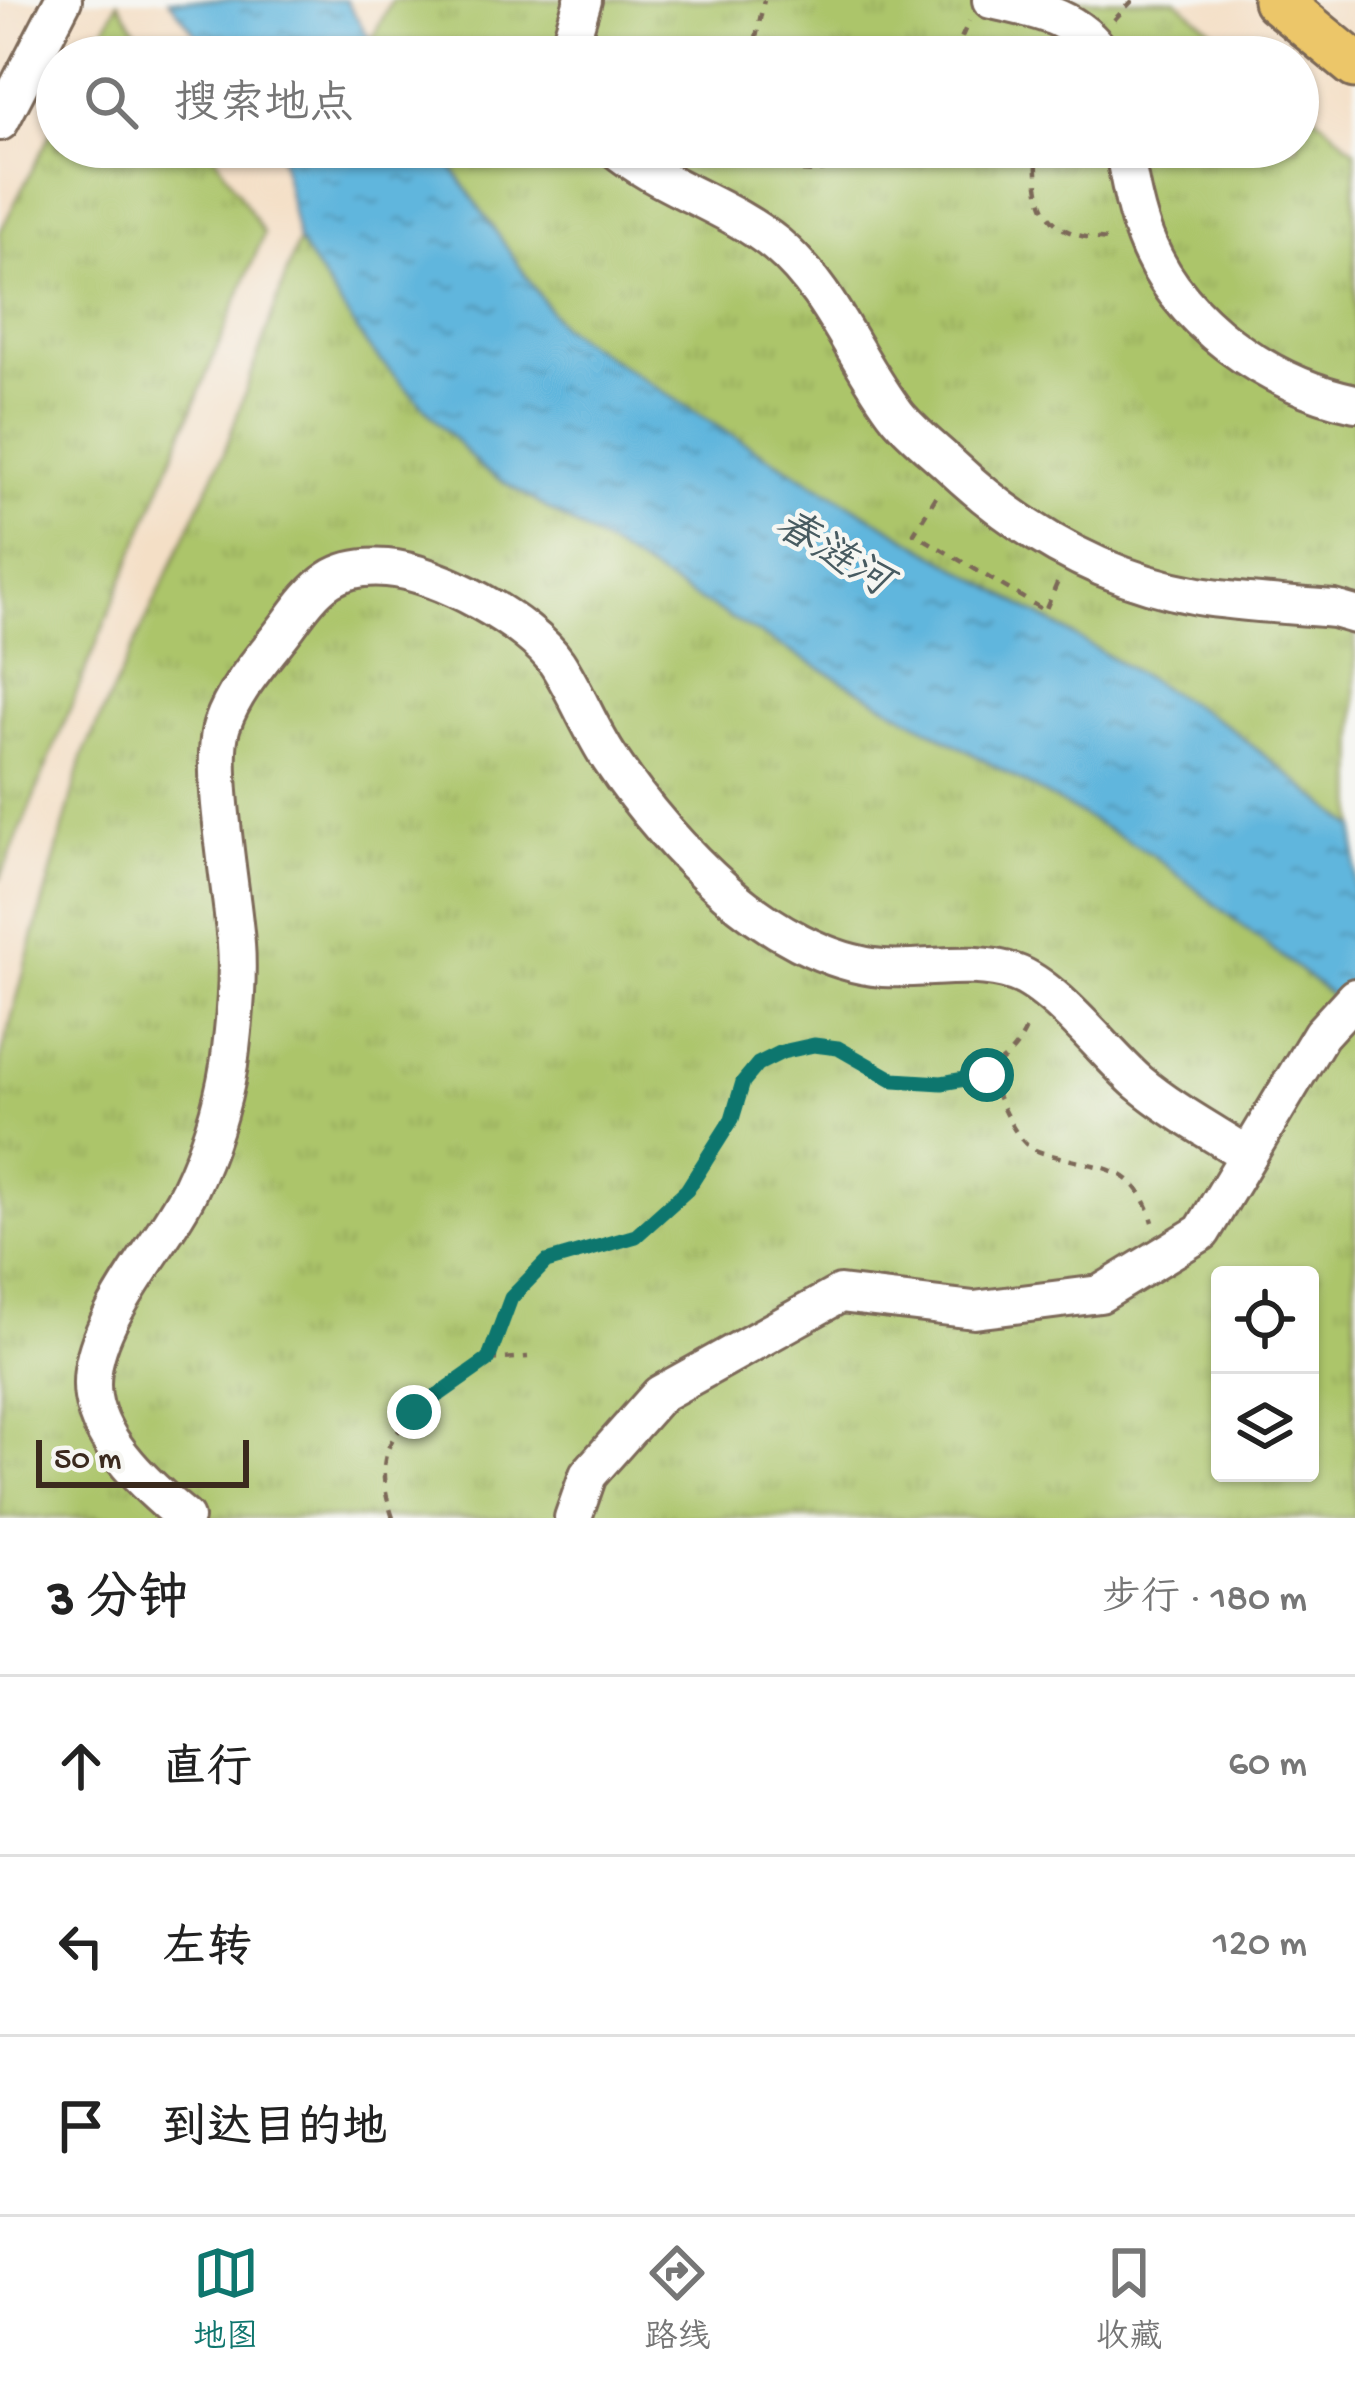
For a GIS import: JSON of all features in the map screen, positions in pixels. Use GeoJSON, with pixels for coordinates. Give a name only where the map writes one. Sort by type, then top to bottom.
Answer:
{"type":"FeatureCollection","features":[{"type":"Feature","properties":{"kind":"main road"},"geometry":{"type":"LineString","coordinates":[[1276,0],[1355,65]]}},
{"type":"Feature","properties":{"kind":"street"},"geometry":{"type":"LineString","coordinates":[[44,36],[63,0]]}},
{"type":"Feature","properties":{"kind":"street"},"geometry":{"type":"LineString","coordinates":[[572,36],[583,0]]}},
{"type":"Feature","properties":{"kind":"street"},"geometry":{"type":"LineString","coordinates":[[981,9],[1056,14],[1086,36]]}},
{"type":"Feature","properties":{"kind":"street"},"geometry":{"type":"LineString","coordinates":[[0,122],[36,52]]}},
{"type":"Feature","properties":{"kind":"street"},"geometry":{"type":"LineString","coordinates":[[640,168],[723,211],[777,246],[819,290],[899,417],[1037,537],[1111,571],[1196,596],[1355,615]]}},
{"type":"Feature","properties":{"kind":"street"},"geometry":{"type":"LineString","coordinates":[[1128,168],[1145,239],[1164,273],[1204,324],[1262,367],[1317,395],[1355,403]]}},
{"type":"Feature","properties":{"kind":"street"},"geometry":{"type":"LineString","coordinates":[[161,1511],[108,1436],[92,1396],[98,1346],[187,1195],[212,1136],[229,1065],[237,952],[219,731],[232,701],[316,586],[342,572],[383,567],[423,574],[524,630],[554,658],[608,757],[657,822],[728,894],[782,931],[830,955],[880,968],[986,966],[1020,974],[1042,989],[1142,1085],[1248,1156]]}},
{"type":"Feature","properties":{"kind":"street"},"geometry":{"type":"LineString","coordinates":[[573,1518],[588,1474],[660,1394],[841,1294],[974,1310],[1100,1294],[1202,1232],[1321,1034],[1349,1004]]}},
{"type":"Feature","properties":{"kind":"path"},"geometry":{"type":"LineString","coordinates":[[756,36],[764,0]]}},
{"type":"Feature","properties":{"kind":"path"},"geometry":{"type":"LineString","coordinates":[[965,36],[981,9]]}},
{"type":"Feature","properties":{"kind":"path"},"geometry":{"type":"LineString","coordinates":[[787,168],[824,172],[833,168]]}},
{"type":"Feature","properties":{"kind":"path"},"geometry":{"type":"LineString","coordinates":[[1036,168],[1041,207],[1062,229],[1093,239],[1145,239]]}},
{"type":"Feature","properties":{"kind":"path"},"geometry":{"type":"LineString","coordinates":[[953,468],[914,533],[1045,610],[1071,552]]}},
{"type":"Feature","properties":{"kind":"path"},"geometry":{"type":"LineString","coordinates":[[488,1360],[511,1298],[546,1262],[636,1236],[687,1190],[732,1119],[743,1082],[758,1064],[782,1052],[814,1045],[838,1048],[894,1080],[942,1083],[987,1075],[1024,1035],[1042,989]]}},
{"type":"Feature","properties":{"kind":"path"},"geometry":{"type":"LineString","coordinates":[[987,1075],[1024,1142],[1040,1153],[1120,1173],[1136,1183],[1150,1211],[1157,1259]]}},
{"type":"Feature","properties":{"kind":"path"},"geometry":{"type":"LineString","coordinates":[[393,1518],[383,1467],[388,1446],[414,1412],[488,1360],[528,1358]]}},
{"type":"Feature","properties":{"kind":"green space"},"geometry":{"type":"Polygon","coordinates":[[[392,0],[1176,0],[1220,36],[374,36],[392,0]]]}},
{"type":"Feature","properties":{"kind":"green space"},"geometry":{"type":"Polygon","coordinates":[[[118,2],[140,36],[101,36],[118,2]]]}},
{"type":"Feature","properties":{"kind":"green space"},"geometry":{"type":"Polygon","coordinates":[[[1319,118],[1355,150],[1355,828],[1229,727],[720,428],[561,327],[452,168],[1319,168],[1319,118]]]}},
{"type":"Feature","properties":{"kind":"green space"},"geometry":{"type":"Polygon","coordinates":[[[36,162],[36,168],[223,168],[264,234],[0,880],[0,232],[36,162]]]}},
{"type":"Feature","properties":{"kind":"green space"},"geometry":{"type":"Polygon","coordinates":[[[298,241],[369,348],[481,468],[681,590],[1153,855],[1355,1014],[1355,1518],[0,1518],[0,1061],[83,755],[224,453],[298,241]]]}},
{"type":"Feature","properties":{"kind":"water"},"geometry":{"type":"Polygon","coordinates":[[[169,0],[346,0],[368,36],[197,36],[169,0]]]}},
{"type":"Feature","properties":{"kind":"water","name":"春涟河"},"geometry":{"type":"Polygon","coordinates":[[[283,168],[452,168],[561,327],[720,428],[1229,727],[1355,828],[1355,1014],[1153,855],[681,590],[481,468],[369,348],[298,241],[283,168]]]}},
{"type":"Feature","properties":{"kind":"route"},"geometry":{"type":"LineString","coordinates":[[414,1412],[488,1360],[511,1298],[546,1262],[636,1236],[687,1190],[732,1119],[743,1082],[758,1064],[782,1052],[814,1045],[838,1048],[894,1080],[942,1083],[987,1075]]}}]}
